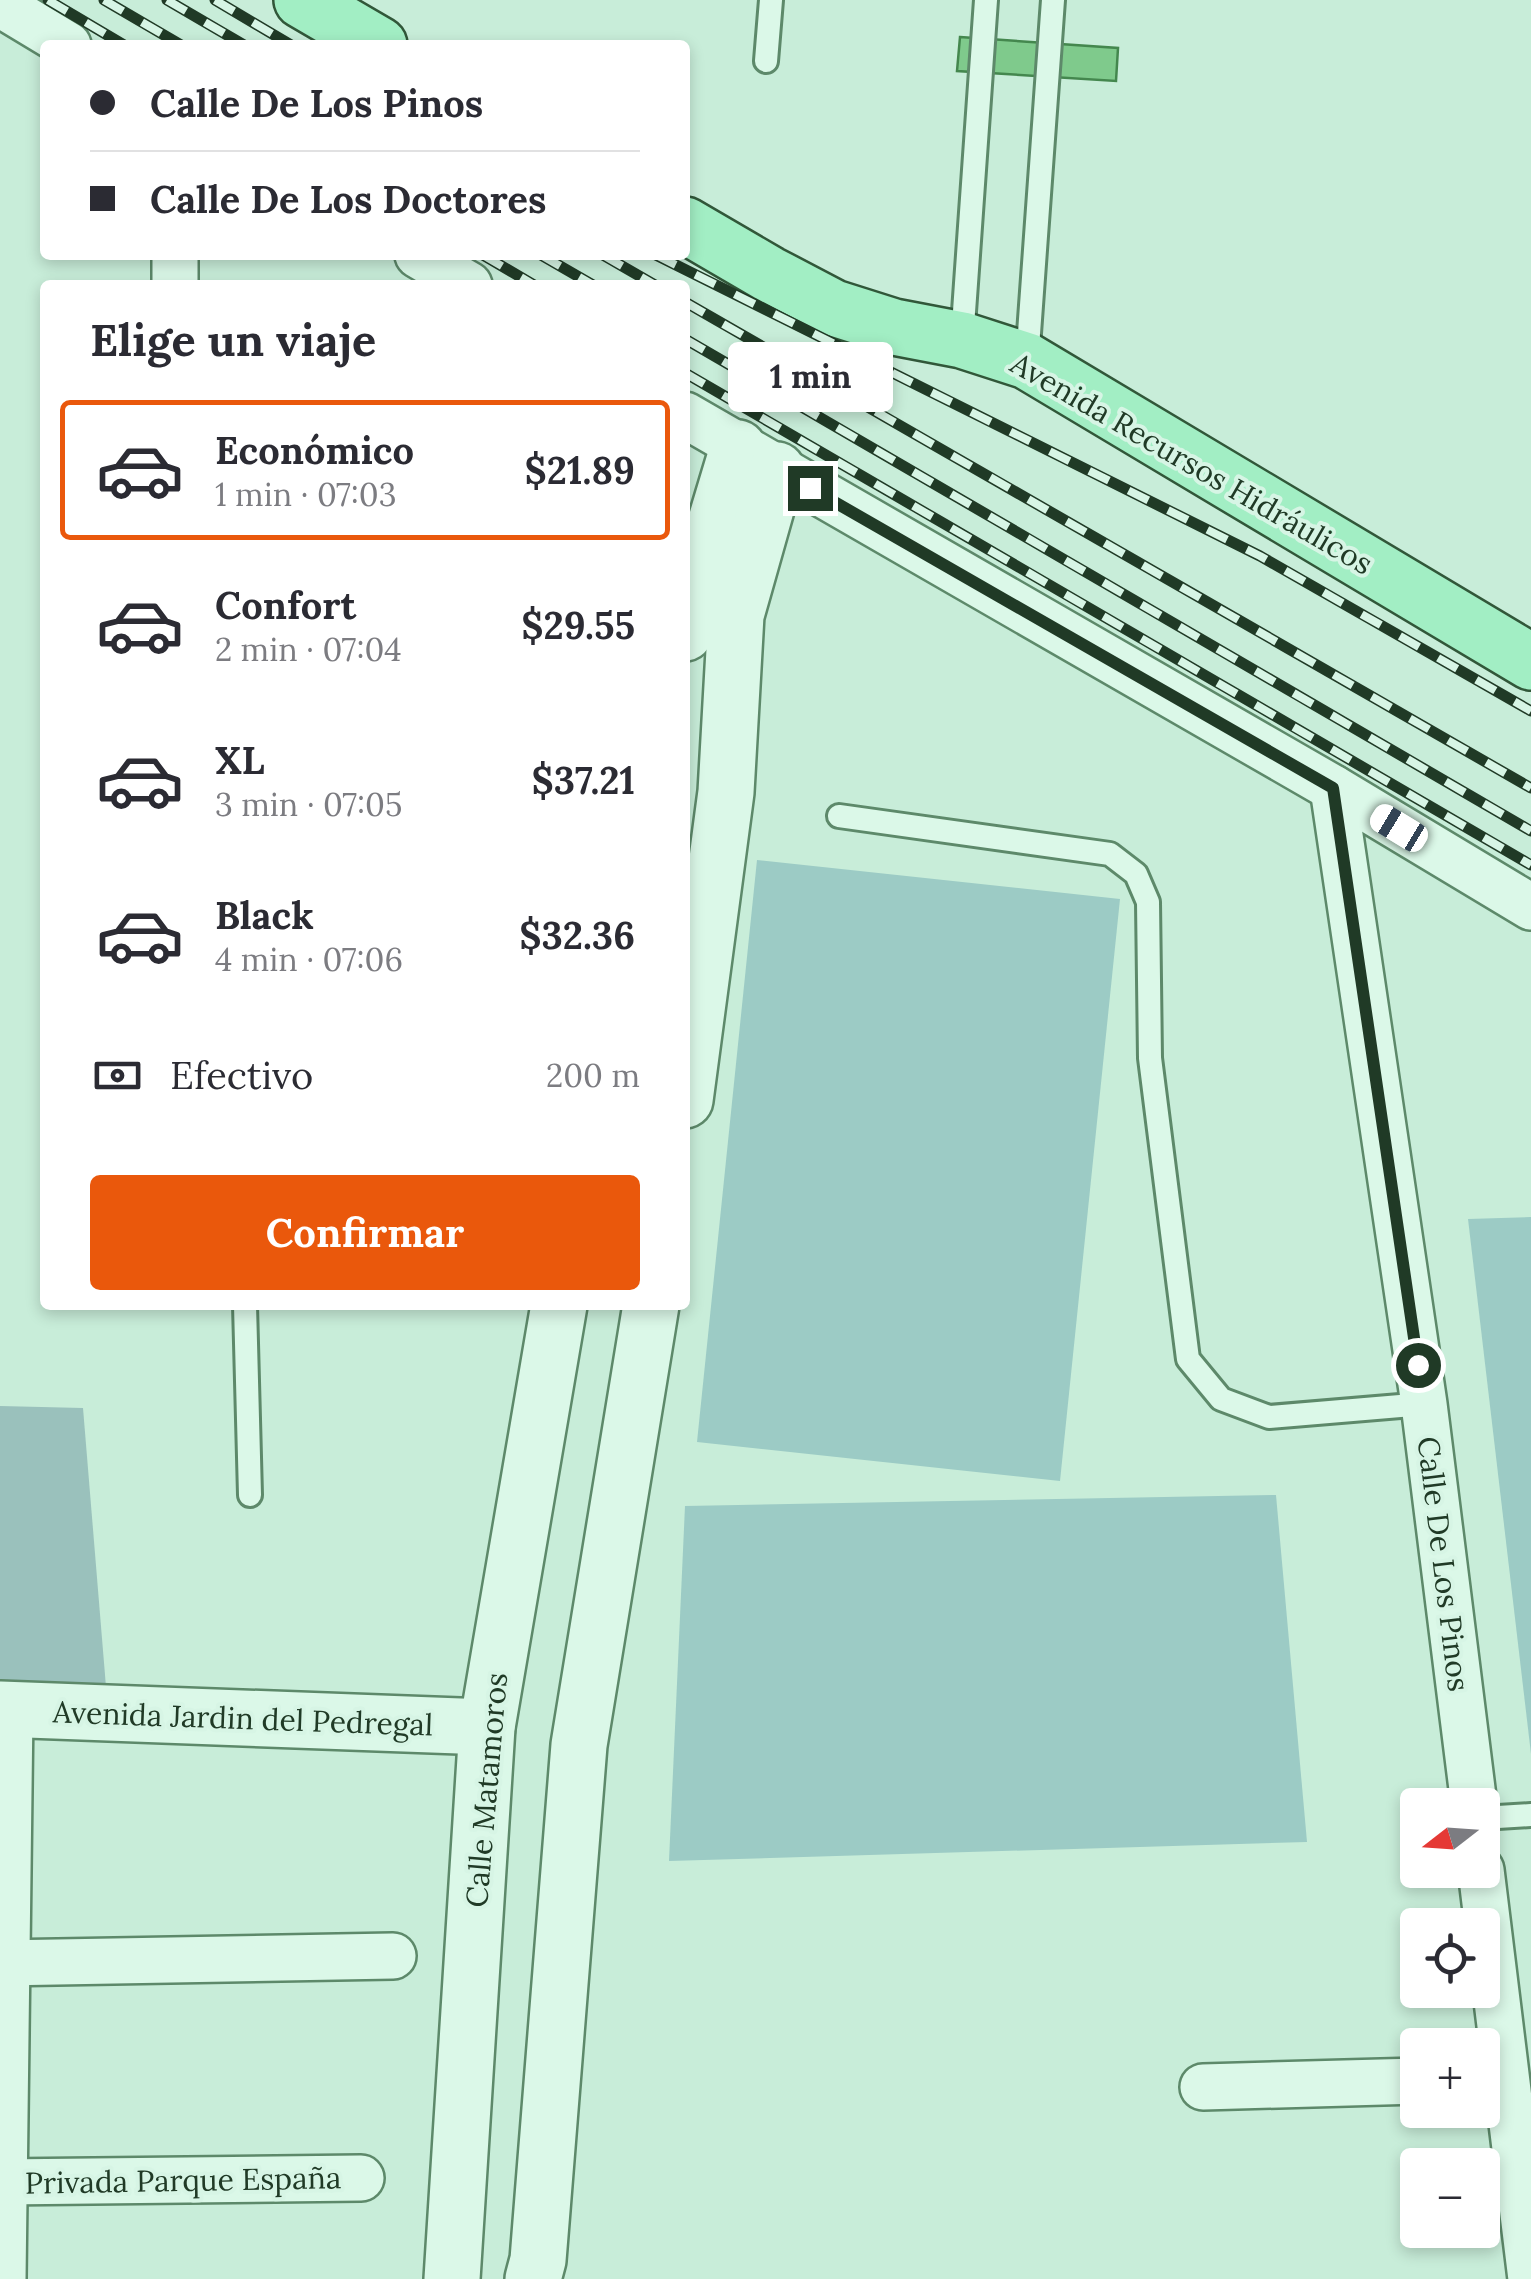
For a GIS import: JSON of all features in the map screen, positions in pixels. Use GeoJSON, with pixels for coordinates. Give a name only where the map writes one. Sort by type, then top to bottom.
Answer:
{"type":"FeatureCollection","features":[{"type":"Feature","properties":{"kind":"main road"},"geometry":{"type":"LineString","coordinates":[[302,0],[370,40]]}},
{"type":"Feature","properties":{"kind":"main road","name":"Avenida Recursos Hidráulicos"},"geometry":{"type":"LineString","coordinates":[[690,227],[834,308],[894,327],[962,340],[1027,361],[1531,662]]}},
{"type":"Feature","properties":{"kind":"street"},"geometry":{"type":"LineString","coordinates":[[0,4],[60,40]]}},
{"type":"Feature","properties":{"kind":"street"},"geometry":{"type":"LineString","coordinates":[[426,260],[460,280]]}},
{"type":"Feature","properties":{"kind":"street"},"geometry":{"type":"LineString","coordinates":[[690,418],[1333,788],[1531,907]]}},
{"type":"Feature","properties":{"kind":"street"},"geometry":{"type":"LineString","coordinates":[[690,621],[758,459]]}},
{"type":"Feature","properties":{"kind":"street"},"geometry":{"type":"LineString","coordinates":[[690,1062],[726,792],[736,615],[758,459]]}},
{"type":"Feature","properties":{"kind":"street","name":"Calle De Los Pinos"},"geometry":{"type":"LineString","coordinates":[[1333,788],[1424,1404],[1472,1788]]}},
{"type":"Feature","properties":{"kind":"street","name":"Calle Matamoros"},"geometry":{"type":"LineString","coordinates":[[452,2279],[487,1727],[557,1310]]}},
{"type":"Feature","properties":{"kind":"street"},"geometry":{"type":"LineString","coordinates":[[534,2279],[579,1745],[650,1310]]}},
{"type":"Feature","properties":{"kind":"street"},"geometry":{"type":"LineString","coordinates":[[3,2279],[5,1709]]}},
{"type":"Feature","properties":{"kind":"street","name":"Avenida Jardin del Pedregal"},"geometry":{"type":"LineString","coordinates":[[5,1709],[487,1727]]}},
{"type":"Feature","properties":{"kind":"street"},"geometry":{"type":"LineString","coordinates":[[1483,1888],[1492,2028]]}},
{"type":"Feature","properties":{"kind":"street"},"geometry":{"type":"LineString","coordinates":[[3,1963],[392,1956]]}},
{"type":"Feature","properties":{"kind":"street"},"geometry":{"type":"LineString","coordinates":[[1203,2086],[1400,2081]]}},
{"type":"Feature","properties":{"kind":"street"},"geometry":{"type":"LineString","coordinates":[[1500,2107],[1531,2279]]}},
{"type":"Feature","properties":{"kind":"street","name":"Privada Parque España"},"geometry":{"type":"LineString","coordinates":[[2,2182],[361,2178]]}},
{"type":"Feature","properties":{"kind":"lane"},"geometry":{"type":"LineString","coordinates":[[766,61],[771,0]]}},
{"type":"Feature","properties":{"kind":"lane"},"geometry":{"type":"LineString","coordinates":[[962,340],[986,0]]}},
{"type":"Feature","properties":{"kind":"lane"},"geometry":{"type":"LineString","coordinates":[[1027,361],[1053,0]]}},
{"type":"Feature","properties":{"kind":"lane"},"geometry":{"type":"LineString","coordinates":[[839,816],[1110,854],[1136,874],[1148,902],[1150,1058],[1188,1358],[1221,1399],[1269,1417],[1424,1404]]}},
{"type":"Feature","properties":{"kind":"lane"},"geometry":{"type":"LineString","coordinates":[[245,1310],[250,1495]]}},
{"type":"Feature","properties":{"kind":"lane"},"geometry":{"type":"LineString","coordinates":[[1500,1817],[1531,1815]]}},
{"type":"Feature","properties":{"kind":"shaded area"},"geometry":{"type":"Polygon","coordinates":[[[757,860],[1120,899],[1060,1481],[697,1442],[757,860]]]}},
{"type":"Feature","properties":{"kind":"shaded area"},"geometry":{"type":"Polygon","coordinates":[[[1531,1217],[1531,1754],[1468,1219],[1531,1217]]]}},
{"type":"Feature","properties":{"kind":"shaded area"},"geometry":{"type":"Polygon","coordinates":[[[0,1406],[83,1408],[106,1687],[0,1684],[0,1406]]]}},
{"type":"Feature","properties":{"kind":"shaded area"},"geometry":{"type":"Polygon","coordinates":[[[1276,1495],[1307,1842],[669,1861],[685,1506],[1276,1495]]]}},
{"type":"Feature","properties":{"kind":"building"},"geometry":{"type":"Polygon","coordinates":[[[960,37],[1118,48],[1116,81],[957,71],[960,37]]]}},
{"type":"Feature","properties":{"kind":"railway"},"geometry":{"type":"LineString","coordinates":[[48,0],[116,40]]}},
{"type":"Feature","properties":{"kind":"railway"},"geometry":{"type":"LineString","coordinates":[[104,0],[172,40]]}},
{"type":"Feature","properties":{"kind":"railway"},"geometry":{"type":"LineString","coordinates":[[167,0],[235,40]]}},
{"type":"Feature","properties":{"kind":"railway"},"geometry":{"type":"LineString","coordinates":[[215,0],[283,40]]}},
{"type":"Feature","properties":{"kind":"railway"},"geometry":{"type":"LineString","coordinates":[[492,260],[526,280]]}},
{"type":"Feature","properties":{"kind":"railway"},"geometry":{"type":"LineString","coordinates":[[550,260],[584,280]]}},
{"type":"Feature","properties":{"kind":"railway"},"geometry":{"type":"LineString","coordinates":[[612,260],[646,280]]}},
{"type":"Feature","properties":{"kind":"railway"},"geometry":{"type":"LineString","coordinates":[[666,260],[1260,556],[1531,711]]}},
{"type":"Feature","properties":{"kind":"railway"},"geometry":{"type":"LineString","coordinates":[[690,305],[1531,788]]}},
{"type":"Feature","properties":{"kind":"railway"},"geometry":{"type":"LineString","coordinates":[[690,342],[1531,831]]}},
{"type":"Feature","properties":{"kind":"railway"},"geometry":{"type":"LineString","coordinates":[[690,376],[1531,865]]}},
{"type":"Feature","properties":{"kind":"route"},"geometry":{"type":"LineString","coordinates":[[810,488],[1333,788],[1418,1365]]}}]}
